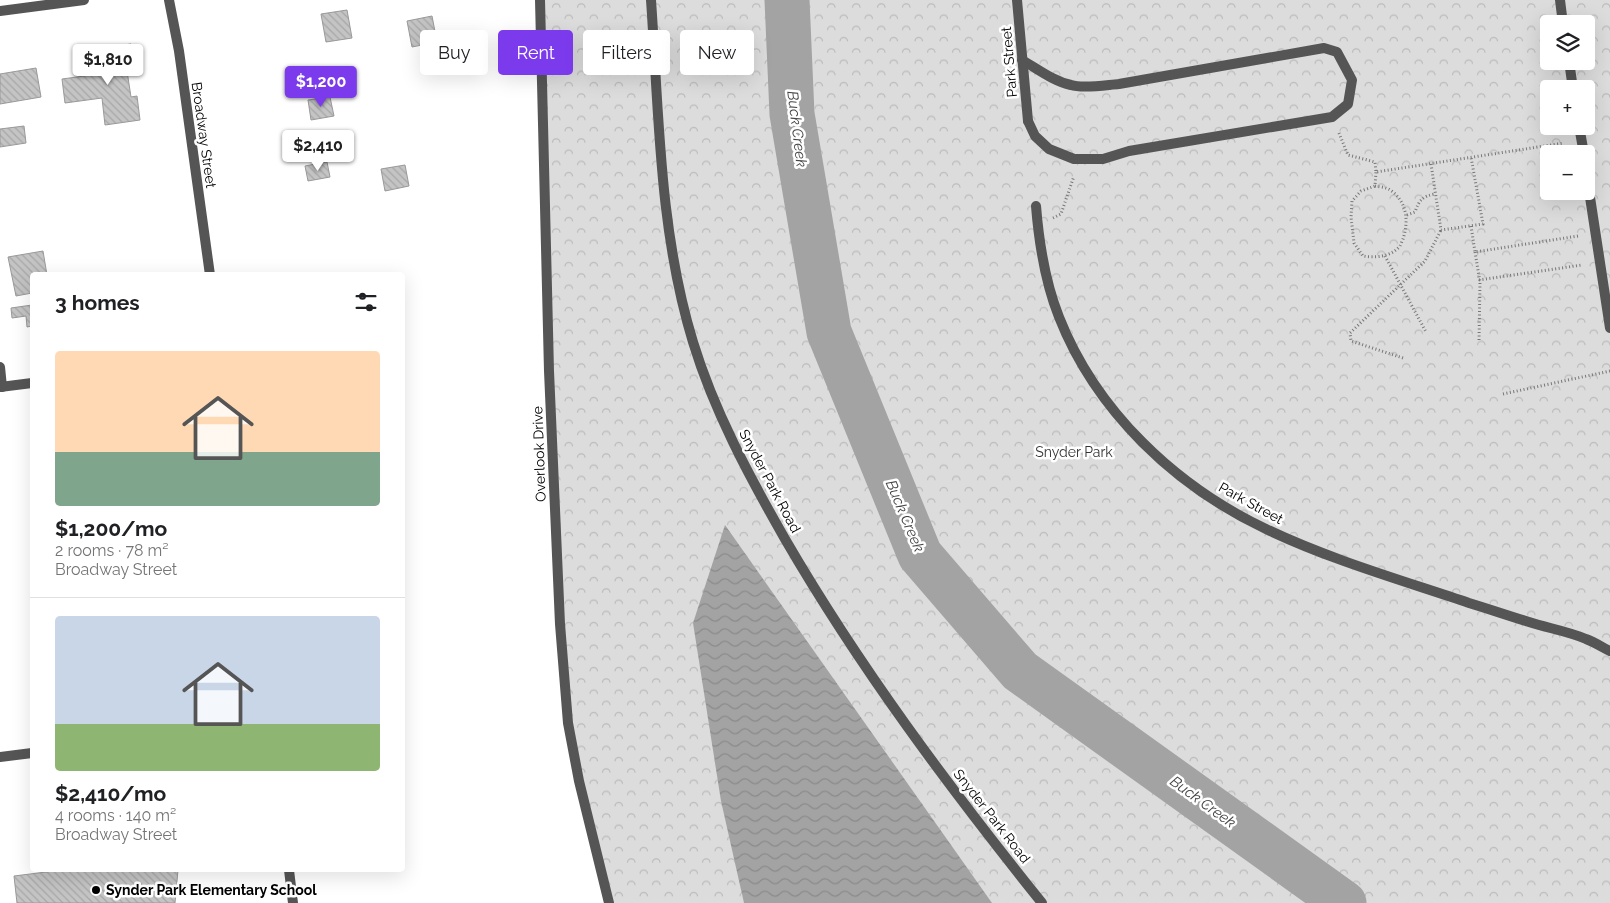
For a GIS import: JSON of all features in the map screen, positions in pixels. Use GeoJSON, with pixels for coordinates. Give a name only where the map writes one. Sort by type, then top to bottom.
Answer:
{"type":"FeatureCollection","features":[{"type":"Feature","properties":{"kind":"street"},"geometry":{"type":"LineString","coordinates":[[0,11],[84,0]]}},
{"type":"Feature","properties":{"kind":"street","name":"Broadway Street"},"geometry":{"type":"LineString","coordinates":[[168,0],[179,51],[210,272]]}},
{"type":"Feature","properties":{"kind":"street","name":"Overlook Drive"},"geometry":{"type":"LineString","coordinates":[[540,0],[549,371],[560,624],[568,724],[579,781],[608,903]]}},
{"type":"Feature","properties":{"kind":"street","name":"Snyder Park Road"},"geometry":{"type":"LineString","coordinates":[[651,0],[665,205],[677,276],[693,342],[720,414],[759,492],[814,587],[865,666],[967,808],[1042,903]]}},
{"type":"Feature","properties":{"kind":"street","name":"Park Street"},"geometry":{"type":"LineString","coordinates":[[1017,0],[1028,121],[1035,136],[1049,149],[1074,159],[1080,159]]}},
{"type":"Feature","properties":{"kind":"street"},"geometry":{"type":"LineString","coordinates":[[1560,0],[1562,15]]}},
{"type":"Feature","properties":{"kind":"street"},"geometry":{"type":"LineString","coordinates":[[1022,60],[1052,78],[1073,86],[1082,86],[1119,84],[1324,48],[1338,52],[1352,80],[1348,104],[1332,117],[1129,151],[1103,159],[1080,159]]}},
{"type":"Feature","properties":{"kind":"street"},"geometry":{"type":"LineString","coordinates":[[1581,135],[1583,145]]}},
{"type":"Feature","properties":{"kind":"street"},"geometry":{"type":"LineString","coordinates":[[1591,200],[1610,328]]}},
{"type":"Feature","properties":{"kind":"street","name":"Park Street"},"geometry":{"type":"LineString","coordinates":[[1036,206],[1037,226],[1045,271],[1059,317],[1078,358],[1107,401],[1138,439],[1171,469],[1216,502],[1265,529],[1335,558],[1529,623],[1586,639],[1610,651]]}},
{"type":"Feature","properties":{"kind":"street"},"geometry":{"type":"LineString","coordinates":[[0,367],[1,387],[30,383]]}},
{"type":"Feature","properties":{"kind":"street"},"geometry":{"type":"LineString","coordinates":[[0,757],[30,753]]}},
{"type":"Feature","properties":{"kind":"street"},"geometry":{"type":"LineString","coordinates":[[289,872],[293,903]]}},
{"type":"Feature","properties":{"kind":"path"},"geometry":{"type":"LineString","coordinates":[[1332,117],[1348,155],[1375,162],[1375,186]]}},
{"type":"Feature","properties":{"kind":"path"},"geometry":{"type":"LineString","coordinates":[[1376,172],[1582,140]]}},
{"type":"Feature","properties":{"kind":"path"},"geometry":{"type":"LineString","coordinates":[[1441,230],[1483,224],[1471,157]]}},
{"type":"Feature","properties":{"kind":"path"},"geometry":{"type":"LineString","coordinates":[[1037,226],[1060,214],[1080,159]]}},
{"type":"Feature","properties":{"kind":"path"},"geometry":{"type":"LineString","coordinates":[[1403,358],[1351,340],[1350,333],[1425,261],[1441,230],[1431,164]]}},
{"type":"Feature","properties":{"kind":"path"},"geometry":{"type":"LineString","coordinates":[[1375,186],[1389,188],[1401,201],[1407,215],[1406,229],[1400,246],[1385,256],[1363,256],[1354,243],[1352,201],[1362,192],[1375,186]]}},
{"type":"Feature","properties":{"kind":"path"},"geometry":{"type":"LineString","coordinates":[[1407,215],[1414,212],[1419,201],[1426,196],[1435,194]]}},
{"type":"Feature","properties":{"kind":"path"},"geometry":{"type":"LineString","coordinates":[[1471,226],[1479,280],[1479,341]]}},
{"type":"Feature","properties":{"kind":"path"},"geometry":{"type":"LineString","coordinates":[[1475,252],[1596,233]]}},
{"type":"Feature","properties":{"kind":"path"},"geometry":{"type":"LineString","coordinates":[[1385,256],[1426,332]]}},
{"type":"Feature","properties":{"kind":"path"},"geometry":{"type":"LineString","coordinates":[[1479,280],[1600,262]]}},
{"type":"Feature","properties":{"kind":"path"},"geometry":{"type":"LineString","coordinates":[[1503,394],[1610,371]]}},
{"type":"Feature","properties":{"kind":"green space","name":"Snyder Park"},"geometry":{"type":"Polygon","coordinates":[[[537,0],[1610,0],[1610,903],[611,903],[568,723],[540,75],[573,75],[573,30],[538,30],[537,0]]]}},
{"type":"Feature","properties":{"kind":"water"},"geometry":{"type":"Polygon","coordinates":[[[725,525],[992,903],[744,903],[721,801],[693,623],[725,525]]]}},
{"type":"Feature","properties":{"kind":"building"},"geometry":{"type":"Polygon","coordinates":[[[347,10],[352,38],[326,42],[321,14],[347,10]]]}},
{"type":"Feature","properties":{"kind":"building"},"geometry":{"type":"Polygon","coordinates":[[[432,16],[435,30],[420,30],[420,45],[412,47],[407,21],[432,16]]]}},
{"type":"Feature","properties":{"kind":"building"},"geometry":{"type":"Polygon","coordinates":[[[131,44],[134,70],[127,71],[131,97],[137,96],[140,120],[105,125],[102,98],[65,103],[62,79],[99,74],[96,49],[131,44]]]}},
{"type":"Feature","properties":{"kind":"building"},"geometry":{"type":"Polygon","coordinates":[[[36,68],[41,97],[0,104],[0,74],[36,68]]]}},
{"type":"Feature","properties":{"kind":"building"},"geometry":{"type":"Polygon","coordinates":[[[330,97],[334,116],[311,120],[308,100],[330,97]]]}},
{"type":"Feature","properties":{"kind":"building"},"geometry":{"type":"Polygon","coordinates":[[[24,126],[26,143],[0,147],[0,129],[24,126]]]}},
{"type":"Feature","properties":{"kind":"building"},"geometry":{"type":"Polygon","coordinates":[[[327,162],[330,177],[308,181],[305,166],[327,162]]]}},
{"type":"Feature","properties":{"kind":"building"},"geometry":{"type":"Polygon","coordinates":[[[405,165],[409,186],[385,191],[381,169],[405,165]]]}},
{"type":"Feature","properties":{"kind":"building"},"geometry":{"type":"Polygon","coordinates":[[[43,251],[46,272],[30,272],[30,293],[16,296],[8,257],[43,251]]]}},
{"type":"Feature","properties":{"kind":"building"},"geometry":{"type":"Polygon","coordinates":[[[30,305],[30,326],[27,327],[26,316],[12,318],[11,308],[30,305]]]}},
{"type":"Feature","properties":{"kind":"building","name":"Synder Park Elementary School"},"geometry":{"type":"Polygon","coordinates":[[[46,872],[178,872],[175,903],[17,903],[14,876],[46,872]]]}},
{"type":"Feature","properties":{"kind":"waterway","name":"Buck Creek"},"geometry":{"type":"LineString","coordinates":[[787,0],[792,114],[829,332],[920,555],[1020,671],[1344,903]]}},
{"type":"Feature","properties":{"kind":"place","name":"Synder Park Elementary School"},"geometry":{"type":"Point","coordinates":[96,890]}}]}
